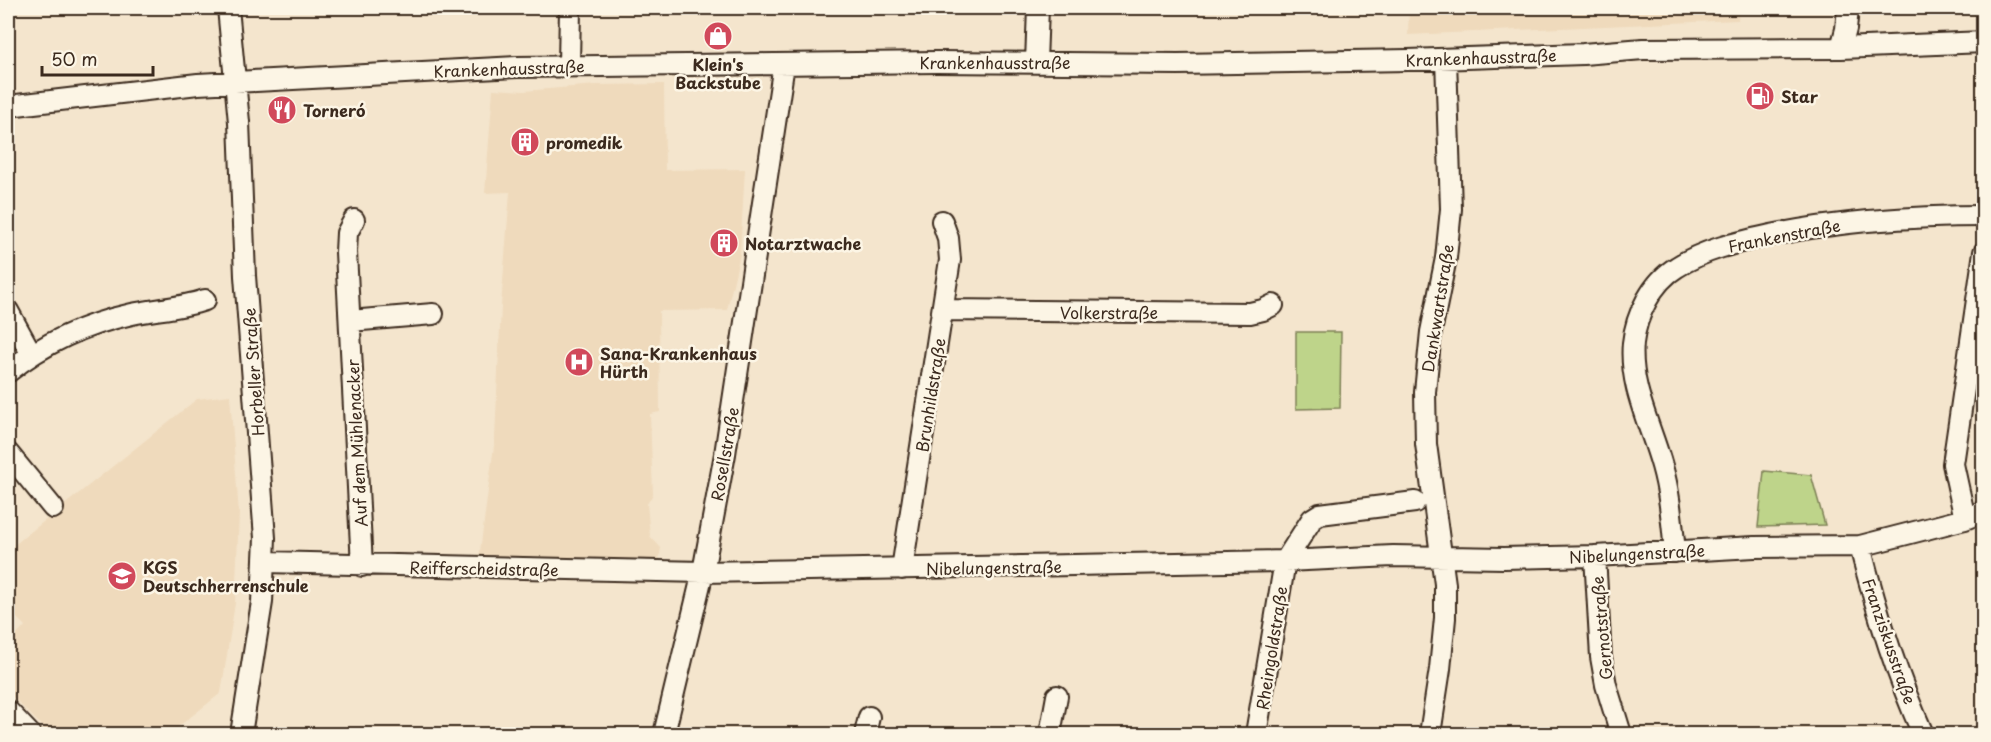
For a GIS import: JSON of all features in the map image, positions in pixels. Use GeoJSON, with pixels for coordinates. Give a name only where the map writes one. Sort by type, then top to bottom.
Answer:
{"type":"FeatureCollection","features":[{"type":"Feature","properties":{"kind":"street","name":"Horbeller Straße"},"geometry":{"type":"LineString","coordinates":[[228,8],[235,81],[245,276],[265,562],[262,602],[241,735]]}},
{"type":"Feature","properties":{"kind":"street"},"geometry":{"type":"LineString","coordinates":[[569,65],[570,8]]}},
{"type":"Feature","properties":{"kind":"street"},"geometry":{"type":"LineString","coordinates":[[1036,62],[1038,8]]}},
{"type":"Feature","properties":{"kind":"street"},"geometry":{"type":"LineString","coordinates":[[1841,48],[1848,8]]}},
{"type":"Feature","properties":{"kind":"street","name":"Krankenhausstraße"},"geometry":{"type":"LineString","coordinates":[[8,106],[126,91],[235,81],[569,65],[1036,62],[1179,64],[1446,59],[1583,54],[1643,49],[1841,48],[1983,42]]}},
{"type":"Feature","properties":{"kind":"street","name":"Dankwartstraße"},"geometry":{"type":"LineString","coordinates":[[1440,556],[1435,499],[1426,444],[1425,392],[1431,332],[1446,258],[1451,209],[1446,59]]}},
{"type":"Feature","properties":{"kind":"street","name":"Rosellstraße"},"geometry":{"type":"LineString","coordinates":[[664,735],[703,572],[725,454],[784,64]]}},
{"type":"Feature","properties":{"kind":"street","name":"Frankenstraße"},"geometry":{"type":"LineString","coordinates":[[1675,552],[1670,501],[1662,466],[1635,380],[1633,344],[1639,315],[1654,288],[1675,268],[1735,243],[1852,221],[1983,216]]}},
{"type":"Feature","properties":{"kind":"street","name":"Auf dem Mühlenacker"},"geometry":{"type":"LineString","coordinates":[[354,220],[347,233],[346,252],[362,566]]}},
{"type":"Feature","properties":{"kind":"street","name":"Brunhildstraße"},"geometry":{"type":"LineString","coordinates":[[902,569],[950,260],[948,238],[942,220]]}},
{"type":"Feature","properties":{"kind":"street"},"geometry":{"type":"LineString","coordinates":[[1965,519],[1953,464],[1983,252]]}},
{"type":"Feature","properties":{"kind":"street"},"geometry":{"type":"LineString","coordinates":[[8,372],[31,353],[98,322],[187,306],[205,300]]}},
{"type":"Feature","properties":{"kind":"street","name":"Volkerstraße"},"geometry":{"type":"LineString","coordinates":[[943,310],[1250,313],[1273,305]]}},
{"type":"Feature","properties":{"kind":"street"},"geometry":{"type":"LineString","coordinates":[[8,311],[31,353]]}},
{"type":"Feature","properties":{"kind":"street"},"geometry":{"type":"LineString","coordinates":[[350,321],[433,314]]}},
{"type":"Feature","properties":{"kind":"street"},"geometry":{"type":"LineString","coordinates":[[8,453],[53,508]]}},
{"type":"Feature","properties":{"kind":"street"},"geometry":{"type":"LineString","coordinates":[[1285,561],[1312,519],[1320,514],[1415,502]]}},
{"type":"Feature","properties":{"kind":"street","name":"Nibelungenstraße"},"geometry":{"type":"LineString","coordinates":[[703,572],[1440,556],[1504,558],[1595,556],[1754,547],[1860,546],[1965,519],[1983,512]]}},
{"type":"Feature","properties":{"kind":"street","name":"Franziskusstraße"},"geometry":{"type":"LineString","coordinates":[[1860,546],[1869,585],[1895,664],[1923,735]]}},
{"type":"Feature","properties":{"kind":"street"},"geometry":{"type":"LineString","coordinates":[[1430,735],[1440,669],[1444,618],[1445,584],[1440,556]]}},
{"type":"Feature","properties":{"kind":"street","name":"Gernotstraße"},"geometry":{"type":"LineString","coordinates":[[1595,556],[1600,657],[1621,735]]}},
{"type":"Feature","properties":{"kind":"street","name":"Rheingoldstraße"},"geometry":{"type":"LineString","coordinates":[[1256,735],[1285,561]]}},
{"type":"Feature","properties":{"kind":"street","name":"Reifferscheidstraße"},"geometry":{"type":"LineString","coordinates":[[265,562],[703,572]]}},
{"type":"Feature","properties":{"kind":"street"},"geometry":{"type":"LineString","coordinates":[[1050,735],[1057,696]]}},
{"type":"Feature","properties":{"kind":"street"},"geometry":{"type":"LineString","coordinates":[[8,711],[30,735]]}},
{"type":"Feature","properties":{"kind":"shaded area"},"geometry":{"type":"Polygon","coordinates":[[[1409,8],[1739,8],[1738,20],[1408,35],[1409,8]]]}},
{"type":"Feature","properties":{"kind":"shaded area","name":"Sana-Krankenhaus Hürth"},"geometry":{"type":"Polygon","coordinates":[[[664,84],[665,170],[745,169],[740,254],[727,310],[659,311],[660,412],[650,414],[653,494],[647,504],[650,536],[661,548],[659,560],[479,559],[495,438],[501,306],[510,192],[485,193],[493,89],[524,91],[596,85],[664,84]]]}},
{"type":"Feature","properties":{"kind":"shaded area","name":"KGS Deutschherrenschule"},"geometry":{"type":"Polygon","coordinates":[[[230,395],[239,514],[235,603],[221,693],[169,734],[50,734],[8,692],[8,645],[25,626],[8,609],[8,550],[197,399],[230,395]]]}},
{"type":"Feature","properties":{"kind":"green space"},"geometry":{"type":"Polygon","coordinates":[[[1296,332],[1341,332],[1340,408],[1296,409],[1296,332]]]}},
{"type":"Feature","properties":{"kind":"green space"},"geometry":{"type":"Polygon","coordinates":[[[1764,471],[1811,475],[1825,525],[1758,527],[1764,471]]]}},
{"type":"Feature","properties":{"kind":"place","name":"Klein's Backstube"},"geometry":{"type":"Point","coordinates":[718,36]}},
{"type":"Feature","properties":{"kind":"place","name":"Star"},"geometry":{"type":"Point","coordinates":[1760,96]}},
{"type":"Feature","properties":{"kind":"place","name":"Torneró"},"geometry":{"type":"Point","coordinates":[282,110]}},
{"type":"Feature","properties":{"kind":"place","name":"promedik"},"geometry":{"type":"Point","coordinates":[525,142]}},
{"type":"Feature","properties":{"kind":"place","name":"Notarztwache"},"geometry":{"type":"Point","coordinates":[724,243]}},
{"type":"Feature","properties":{"kind":"place","name":"Sana-Krankenhaus Hürth"},"geometry":{"type":"Point","coordinates":[579,362]}},
{"type":"Feature","properties":{"kind":"place","name":"KGS Deutschherrenschule"},"geometry":{"type":"Point","coordinates":[122,576]}}]}
